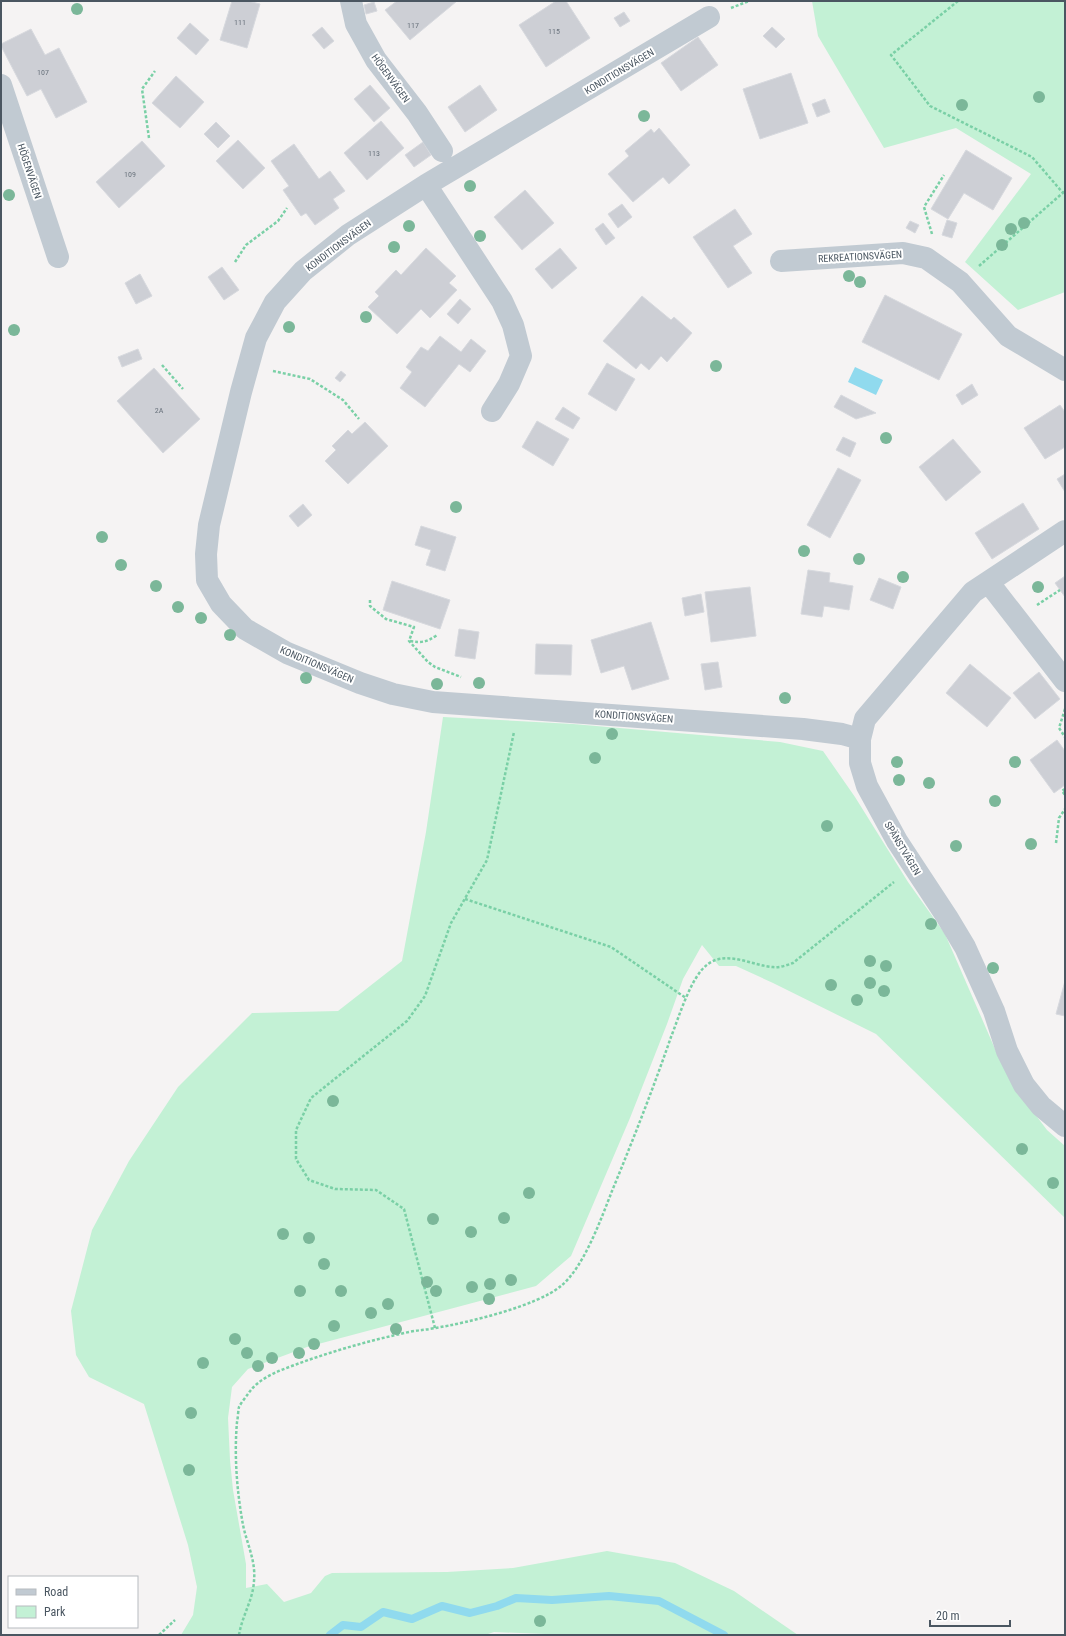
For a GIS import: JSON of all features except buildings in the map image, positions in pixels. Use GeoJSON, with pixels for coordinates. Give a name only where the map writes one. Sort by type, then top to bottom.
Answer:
{"type":"FeatureCollection","features":[{"type":"Feature","properties":{"kind":"street","name":"HÖGENVÄGEN"},"geometry":{"type":"LineString","coordinates":[[351,1],[356,24],[376,60],[417,113],[442,151]]}},
{"type":"Feature","properties":{"kind":"street","name":"KONDITIONSVÄGEN"},"geometry":{"type":"LineString","coordinates":[[709,17],[426,185],[348,235],[303,271],[275,302],[256,338],[209,526],[206,554],[207,580],[221,604],[245,629],[286,653],[360,683],[393,694],[433,702],[803,729],[842,734],[860,739]]}},
{"type":"Feature","properties":{"kind":"street","name":"HÖGENVÄGEN"},"geometry":{"type":"LineString","coordinates":[[1,85],[58,257]]}},
{"type":"Feature","properties":{"kind":"street"},"geometry":{"type":"LineString","coordinates":[[426,185],[502,301],[514,325],[521,356],[509,384],[492,410]]}},
{"type":"Feature","properties":{"kind":"street","name":"REKREATIONSVÄGEN"},"geometry":{"type":"LineString","coordinates":[[782,260],[903,253],[926,258],[960,282],[1008,336],[1065,370]]}},
{"type":"Feature","properties":{"kind":"street","name":"SPÄNSTVÄGEN"},"geometry":{"type":"LineString","coordinates":[[1065,531],[989,583],[973,592],[964,601],[865,718],[860,739],[860,763],[867,786],[897,842],[965,947],[994,1011],[1007,1050],[1024,1085],[1041,1106],[1065,1126]]}},
{"type":"Feature","properties":{"kind":"street"},"geometry":{"type":"LineString","coordinates":[[989,583],[1065,681]]}},
{"type":"Feature","properties":{"kind":"path"},"geometry":{"type":"LineString","coordinates":[[958,1],[891,55],[930,106],[1032,157],[1064,192],[960,282]]}},
{"type":"Feature","properties":{"kind":"path"},"geometry":{"type":"LineString","coordinates":[[149,138],[142,89],[155,70]]}},
{"type":"Feature","properties":{"kind":"path"},"geometry":{"type":"LineString","coordinates":[[935,264],[935,242],[924,207],[944,175]]}},
{"type":"Feature","properties":{"kind":"path"},"geometry":{"type":"LineString","coordinates":[[235,262],[246,245],[278,221],[286,208]]}},
{"type":"Feature","properties":{"kind":"path"},"geometry":{"type":"LineString","coordinates":[[249,364],[276,372],[310,379],[343,400],[359,418]]}},
{"type":"Feature","properties":{"kind":"path"},"geometry":{"type":"LineString","coordinates":[[162,365],[183,389]]}},
{"type":"Feature","properties":{"kind":"path"},"geometry":{"type":"LineString","coordinates":[[370,600],[370,606],[386,619],[414,627],[409,641]]}},
{"type":"Feature","properties":{"kind":"path"},"geometry":{"type":"LineString","coordinates":[[409,641],[422,643],[429,641],[437,635]]}},
{"type":"Feature","properties":{"kind":"path"},"geometry":{"type":"LineString","coordinates":[[409,641],[435,668],[461,677]]}},
{"type":"Feature","properties":{"kind":"path"},"geometry":{"type":"LineString","coordinates":[[435,1328],[404,1209],[376,1190],[335,1189],[309,1180],[296,1159],[296,1130],[311,1098],[406,1021],[425,996],[451,923],[487,860],[519,708]]}},
{"type":"Feature","properties":{"kind":"path"},"geometry":{"type":"LineString","coordinates":[[1065,710],[1059,728],[1065,737]]}},
{"type":"Feature","properties":{"kind":"path"},"geometry":{"type":"LineString","coordinates":[[1065,789],[1062,791],[1065,795]]}},
{"type":"Feature","properties":{"kind":"path"},"geometry":{"type":"LineString","coordinates":[[1056,843],[1059,818],[1065,810]]}},
{"type":"Feature","properties":{"kind":"path"},"geometry":{"type":"LineString","coordinates":[[240,1635],[241,1625],[252,1596],[255,1579],[252,1555],[244,1526],[237,1486],[236,1432],[239,1408],[250,1391],[264,1378],[338,1349],[477,1319],[523,1305],[562,1286],[575,1270],[589,1245],[640,1124],[686,998],[698,976],[707,964],[717,960],[729,958],[774,968],[793,963],[881,893],[912,866]]}},
{"type":"Feature","properties":{"kind":"path"},"geometry":{"type":"LineString","coordinates":[[465,899],[611,947],[686,998]]}},
{"type":"Feature","properties":{"kind":"path"},"geometry":{"type":"LineString","coordinates":[[160,1635],[175,1620]]}},
{"type":"Feature","properties":{"kind":"green space"},"geometry":{"type":"Polygon","coordinates":[[[812,1],[1065,1],[1065,292],[1018,310],[965,262],[1031,174],[956,128],[884,148],[818,36],[812,1]]]}},
{"type":"Feature","properties":{"kind":"green space"},"geometry":{"type":"Polygon","coordinates":[[[443,717],[573,724],[780,742],[823,751],[855,797],[908,882],[945,934],[999,1058],[1019,1093],[1047,1130],[1065,1146],[1065,1218],[876,1034],[736,966],[719,966],[702,945],[683,979],[630,1118],[571,1256],[536,1286],[307,1347],[248,1369],[232,1387],[228,1418],[230,1460],[233,1490],[246,1564],[246,1588],[267,1584],[284,1602],[311,1593],[325,1576],[332,1573],[447,1572],[513,1568],[607,1551],[675,1563],[734,1591],[798,1635],[570,1635],[494,1632],[485,1635],[181,1635],[193,1615],[197,1587],[188,1545],[144,1404],[89,1377],[76,1355],[71,1311],[92,1230],[129,1161],[178,1087],[252,1013],[338,1011],[402,961],[426,832],[443,717]]]}},
{"type":"Feature","properties":{"kind":"water"},"geometry":{"type":"Polygon","coordinates":[[[855,367],[883,380],[876,395],[848,382],[855,367]]]}},
{"type":"Feature","properties":{"kind":"waterway"},"geometry":{"type":"LineString","coordinates":[[330,1635],[343,1625],[361,1627],[383,1612],[412,1619],[442,1606],[470,1613],[497,1606],[516,1598],[552,1600],[609,1596],[659,1601],[724,1635]]}}]}
